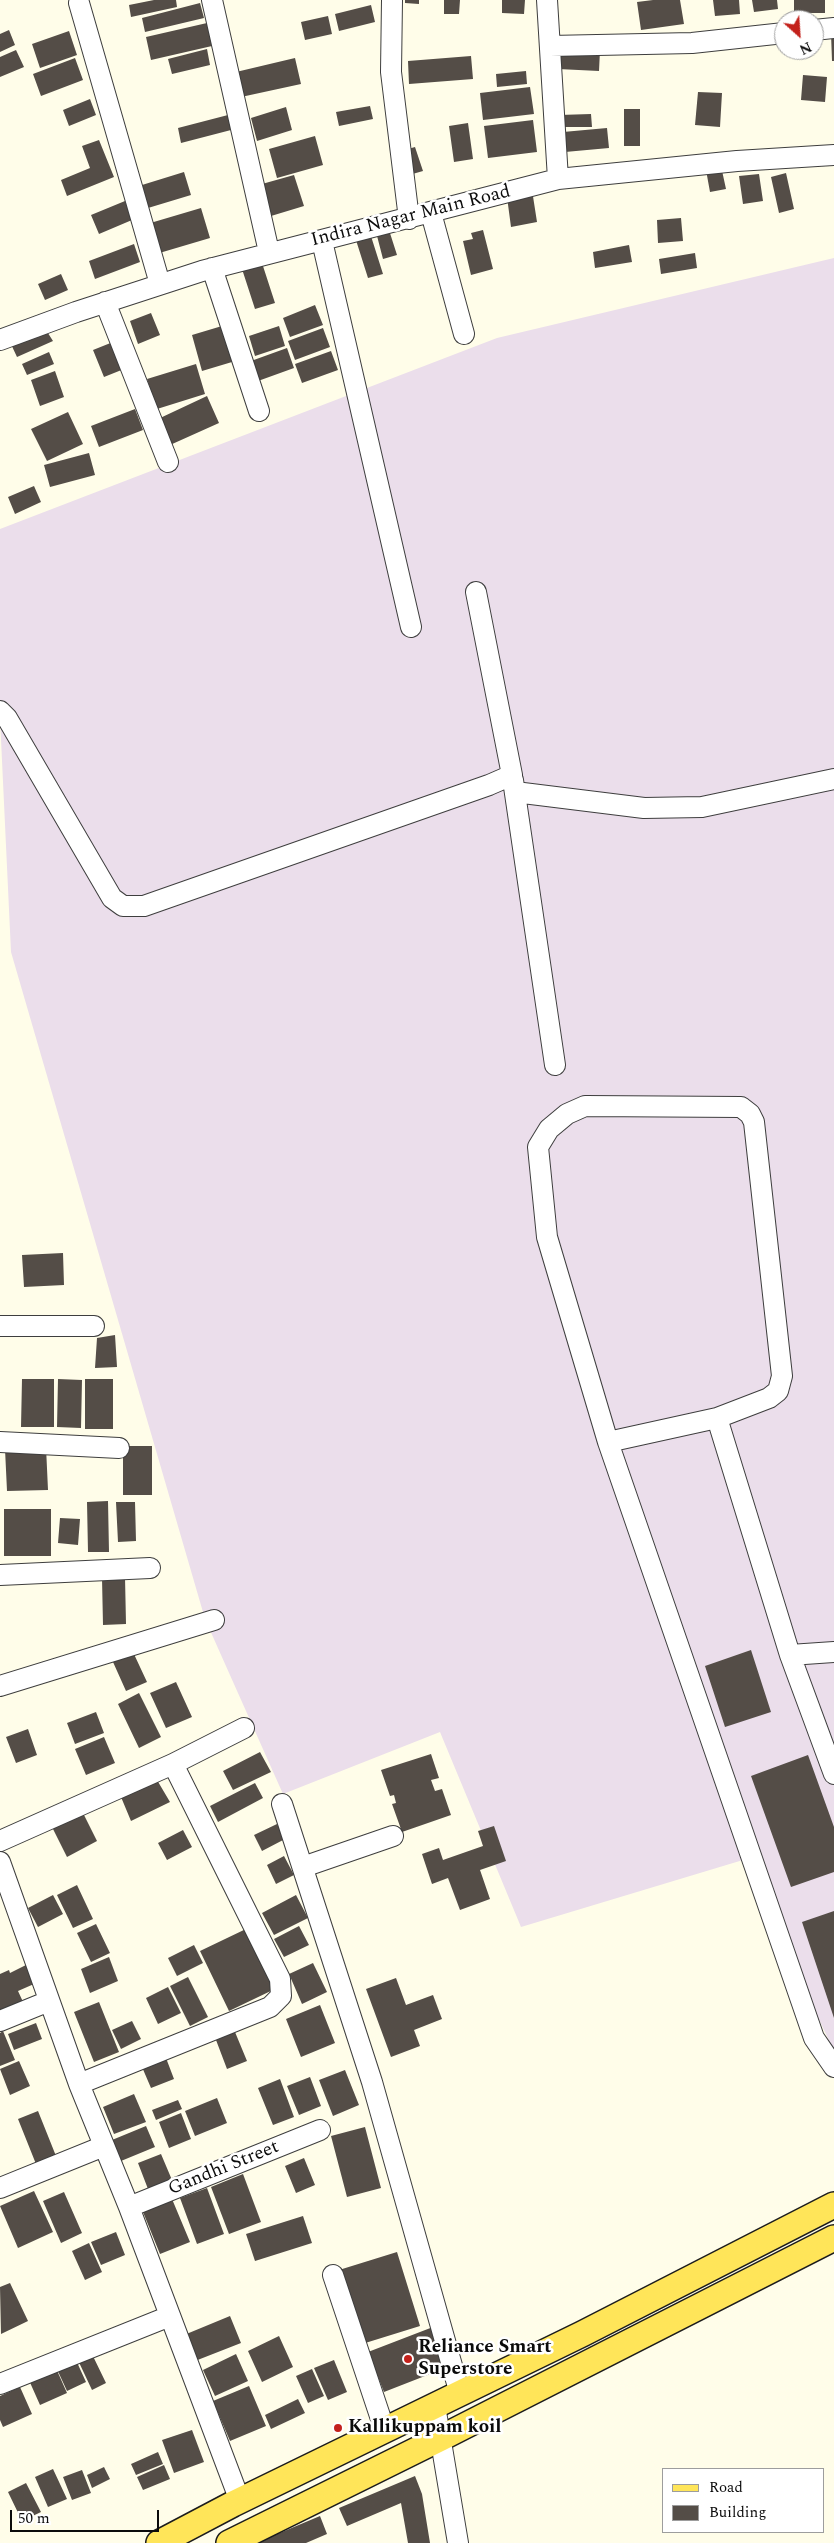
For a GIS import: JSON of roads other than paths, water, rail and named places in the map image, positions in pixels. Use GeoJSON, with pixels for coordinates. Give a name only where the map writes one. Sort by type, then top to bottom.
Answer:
{"type":"FeatureCollection","features":[{"type":"Feature","properties":{"kind":"main road"},"geometry":{"type":"LineString","coordinates":[[159,2543],[240,2501],[464,2392],[834,2205]]}},
{"type":"Feature","properties":{"kind":"main road"},"geometry":{"type":"LineString","coordinates":[[229,2543],[441,2438],[834,2238]]}},
{"type":"Feature","properties":{"kind":"street"},"geometry":{"type":"LineString","coordinates":[[212,0],[269,252]]}},
{"type":"Feature","properties":{"kind":"street"},"geometry":{"type":"LineString","coordinates":[[392,0],[391,72],[409,219]]}},
{"type":"Feature","properties":{"kind":"street"},"geometry":{"type":"LineString","coordinates":[[547,0],[558,179]]}},
{"type":"Feature","properties":{"kind":"street"},"geometry":{"type":"LineString","coordinates":[[79,3],[160,284]]}},
{"type":"Feature","properties":{"kind":"street"},"geometry":{"type":"LineString","coordinates":[[550,46],[692,43],[774,34]]}},
{"type":"Feature","properties":{"kind":"street","name":"Indira Nagar Main Road"},"geometry":{"type":"LineString","coordinates":[[0,340],[105,302],[212,268],[269,252],[409,219],[558,179],[737,161],[834,155]]}},
{"type":"Feature","properties":{"kind":"street"},"geometry":{"type":"LineString","coordinates":[[431,213],[464,334]]}},
{"type":"Feature","properties":{"kind":"street"},"geometry":{"type":"LineString","coordinates":[[322,241],[411,627]]}},
{"type":"Feature","properties":{"kind":"street"},"geometry":{"type":"LineString","coordinates":[[212,268],[259,412]]}},
{"type":"Feature","properties":{"kind":"street"},"geometry":{"type":"LineString","coordinates":[[105,302],[168,462]]}},
{"type":"Feature","properties":{"kind":"street"},"geometry":{"type":"LineString","coordinates":[[476,592],[513,783],[555,1065]]}},
{"type":"Feature","properties":{"kind":"street"},"geometry":{"type":"LineString","coordinates":[[0,711],[6,718],[112,898],[123,906],[144,906],[479,788],[513,783],[644,808],[702,807],[834,778]]}},
{"type":"Feature","properties":{"kind":"street"},"geometry":{"type":"LineString","coordinates":[[608,1442],[718,1418],[769,1398],[778,1391],[782,1376],[754,1122],[750,1114],[741,1107],[586,1106],[567,1114],[555,1124],[538,1147],[547,1237],[608,1442],[814,2038],[834,2067]]}},
{"type":"Feature","properties":{"kind":"street"},"geometry":{"type":"LineString","coordinates":[[0,1326],[94,1326]]}},
{"type":"Feature","properties":{"kind":"street"},"geometry":{"type":"LineString","coordinates":[[718,1418],[790,1655],[834,1774]]}},
{"type":"Feature","properties":{"kind":"street"},"geometry":{"type":"LineString","coordinates":[[0,1442],[119,1448]]}},
{"type":"Feature","properties":{"kind":"street"},"geometry":{"type":"LineString","coordinates":[[0,1574],[150,1568]]}},
{"type":"Feature","properties":{"kind":"street"},"geometry":{"type":"LineString","coordinates":[[0,1686],[214,1620]]}},
{"type":"Feature","properties":{"kind":"street"},"geometry":{"type":"LineString","coordinates":[[790,1655],[834,1652]]}},
{"type":"Feature","properties":{"kind":"street"},"geometry":{"type":"LineString","coordinates":[[0,1841],[173,1764],[244,1728]]}},
{"type":"Feature","properties":{"kind":"street"},"geometry":{"type":"LineString","coordinates":[[79,2084],[270,2007],[281,1996],[280,1979],[173,1764]]}},
{"type":"Feature","properties":{"kind":"street"},"geometry":{"type":"LineString","coordinates":[[282,1804],[372,2082],[464,2392]]}},
{"type":"Feature","properties":{"kind":"street"},"geometry":{"type":"LineString","coordinates":[[303,1867],[393,1836]]}},
{"type":"Feature","properties":{"kind":"street"},"geometry":{"type":"LineString","coordinates":[[0,1862],[79,2084],[129,2207],[240,2501]]}},
{"type":"Feature","properties":{"kind":"street"},"geometry":{"type":"LineString","coordinates":[[0,2021],[49,2001]]}},
{"type":"Feature","properties":{"kind":"street","name":"Gandhi Street"},"geometry":{"type":"LineString","coordinates":[[129,2207],[320,2130]]}},
{"type":"Feature","properties":{"kind":"street"},"geometry":{"type":"LineString","coordinates":[[0,2188],[104,2146]]}},
{"type":"Feature","properties":{"kind":"street"},"geometry":{"type":"LineString","coordinates":[[333,2275],[385,2430]]}},
{"type":"Feature","properties":{"kind":"street"},"geometry":{"type":"LineString","coordinates":[[0,2384],[170,2316]]}},
{"type":"Feature","properties":{"kind":"street"},"geometry":{"type":"LineString","coordinates":[[435,2406],[458,2543]]}},
{"type":"Feature","properties":{"kind":"place","name":"Reliance Smart Superstore"},"geometry":{"type":"Point","coordinates":[408,2359]}},
{"type":"Feature","properties":{"kind":"place","name":"Kallikuppam koil"},"geometry":{"type":"Point","coordinates":[338,2428]}}]}
